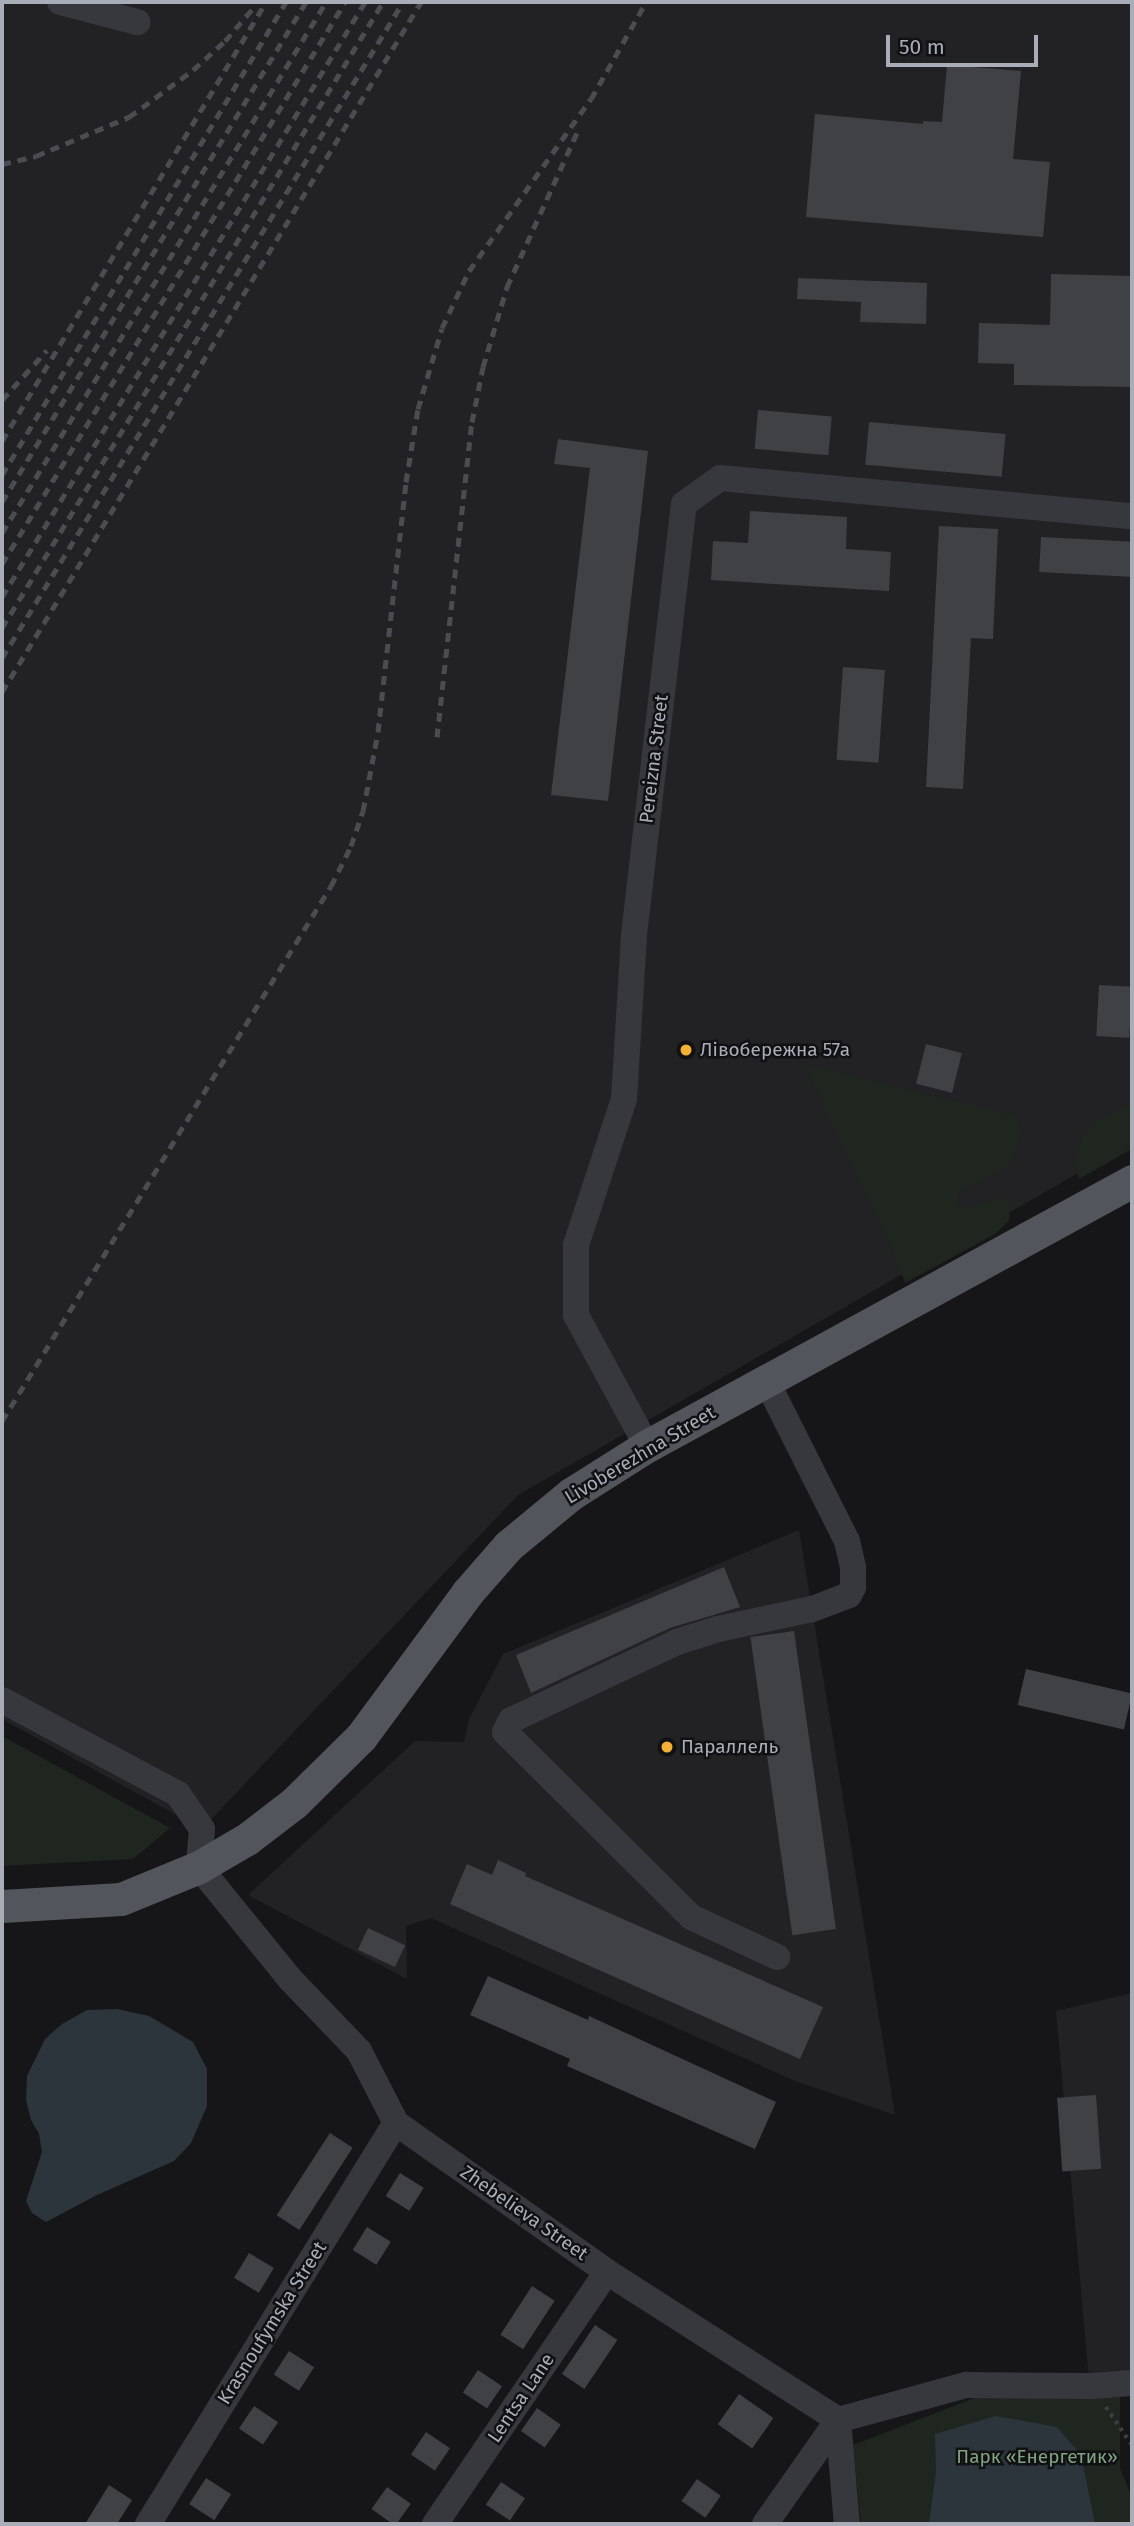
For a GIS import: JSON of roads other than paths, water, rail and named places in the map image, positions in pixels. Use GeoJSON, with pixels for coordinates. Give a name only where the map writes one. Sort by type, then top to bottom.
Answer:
{"type":"FeatureCollection","features":[{"type":"Feature","properties":{"kind":"main road","name":"Livoberezhna Street"},"geometry":{"type":"LineString","coordinates":[[2,1906],[121,1899],[199,1867],[247,1839],[294,1803],[361,1737],[467,1593],[508,1546],[571,1494],[647,1446],[1132,1181]]}},
{"type":"Feature","properties":{"kind":"street"},"geometry":{"type":"LineString","coordinates":[[60,2],[137,22]]}},
{"type":"Feature","properties":{"kind":"street","name":"Pereizna Street"},"geometry":{"type":"LineString","coordinates":[[647,1446],[576,1315],[576,1245],[624,1099],[634,935],[684,504],[720,478],[1132,516]]}},
{"type":"Feature","properties":{"kind":"street"},"geometry":{"type":"LineString","coordinates":[[767,1382],[847,1541],[853,1567],[853,1587],[849,1595],[812,1609],[718,1629],[677,1642],[511,1720],[505,1732],[691,1917],[777,1957]]}},
{"type":"Feature","properties":{"kind":"street"},"geometry":{"type":"LineString","coordinates":[[2,1700],[178,1794],[202,1829],[199,1867]]}},
{"type":"Feature","properties":{"kind":"street","name":"Zhebelieva Street"},"geometry":{"type":"LineString","coordinates":[[199,1867],[290,1979],[359,2051],[396,2123],[607,2272],[838,2420]]}},
{"type":"Feature","properties":{"kind":"street","name":"Krasnoufymska Street"},"geometry":{"type":"LineString","coordinates":[[148,2524],[396,2123]]}},
{"type":"Feature","properties":{"kind":"street","name":"Lentsa Lane"},"geometry":{"type":"LineString","coordinates":[[435,2524],[607,2272]]}},
{"type":"Feature","properties":{"kind":"street"},"geometry":{"type":"LineString","coordinates":[[765,2524],[838,2420],[966,2385],[1092,2386],[1132,2383]]}},
{"type":"Feature","properties":{"kind":"street"},"geometry":{"type":"LineString","coordinates":[[838,2420],[847,2524]]}},
{"type":"Feature","properties":{"kind":"railway"},"geometry":{"type":"LineString","coordinates":[[2,441],[266,2]]}},
{"type":"Feature","properties":{"kind":"railway"},"geometry":{"type":"LineString","coordinates":[[2,475],[286,2]]}},
{"type":"Feature","properties":{"kind":"railway"},"geometry":{"type":"LineString","coordinates":[[2,502],[306,2]]}},
{"type":"Feature","properties":{"kind":"railway"},"geometry":{"type":"LineString","coordinates":[[2,533],[326,2]]}},
{"type":"Feature","properties":{"kind":"railway"},"geometry":{"type":"LineString","coordinates":[[2,564],[345,2]]}},
{"type":"Feature","properties":{"kind":"railway"},"geometry":{"type":"LineString","coordinates":[[2,597],[365,2]]}},
{"type":"Feature","properties":{"kind":"railway"},"geometry":{"type":"LineString","coordinates":[[2,628],[383,2]]}},
{"type":"Feature","properties":{"kind":"railway"},"geometry":{"type":"LineString","coordinates":[[2,658],[403,2]]}},
{"type":"Feature","properties":{"kind":"railway"},"geometry":{"type":"LineString","coordinates":[[2,692],[421,2]]}},
{"type":"Feature","properties":{"kind":"railway"},"geometry":{"type":"LineString","coordinates":[[2,1421],[331,886],[351,846],[363,811],[378,732],[406,482],[418,409],[442,328],[469,271],[591,99],[646,2]]}},
{"type":"Feature","properties":{"kind":"railway"},"geometry":{"type":"LineString","coordinates":[[2,164],[36,156],[129,117],[193,70],[225,41],[254,7]]}},
{"type":"Feature","properties":{"kind":"railway"},"geometry":{"type":"LineString","coordinates":[[437,737],[472,422],[483,367],[507,287],[579,128]]}},
{"type":"Feature","properties":{"kind":"railway"},"geometry":{"type":"LineString","coordinates":[[2,400],[47,350]]}},
{"type":"Feature","properties":{"kind":"place","name":"Лівобережна 57а"},"geometry":{"type":"Point","coordinates":[686,1050]}},
{"type":"Feature","properties":{"kind":"place","name":"Параллель"},"geometry":{"type":"Point","coordinates":[667,1747]}},
{"type":"Feature","properties":{"kind":"park label","name":"Парк «Енергетик»"},"geometry":{"type":"Point","coordinates":[1037,2457]}}]}
